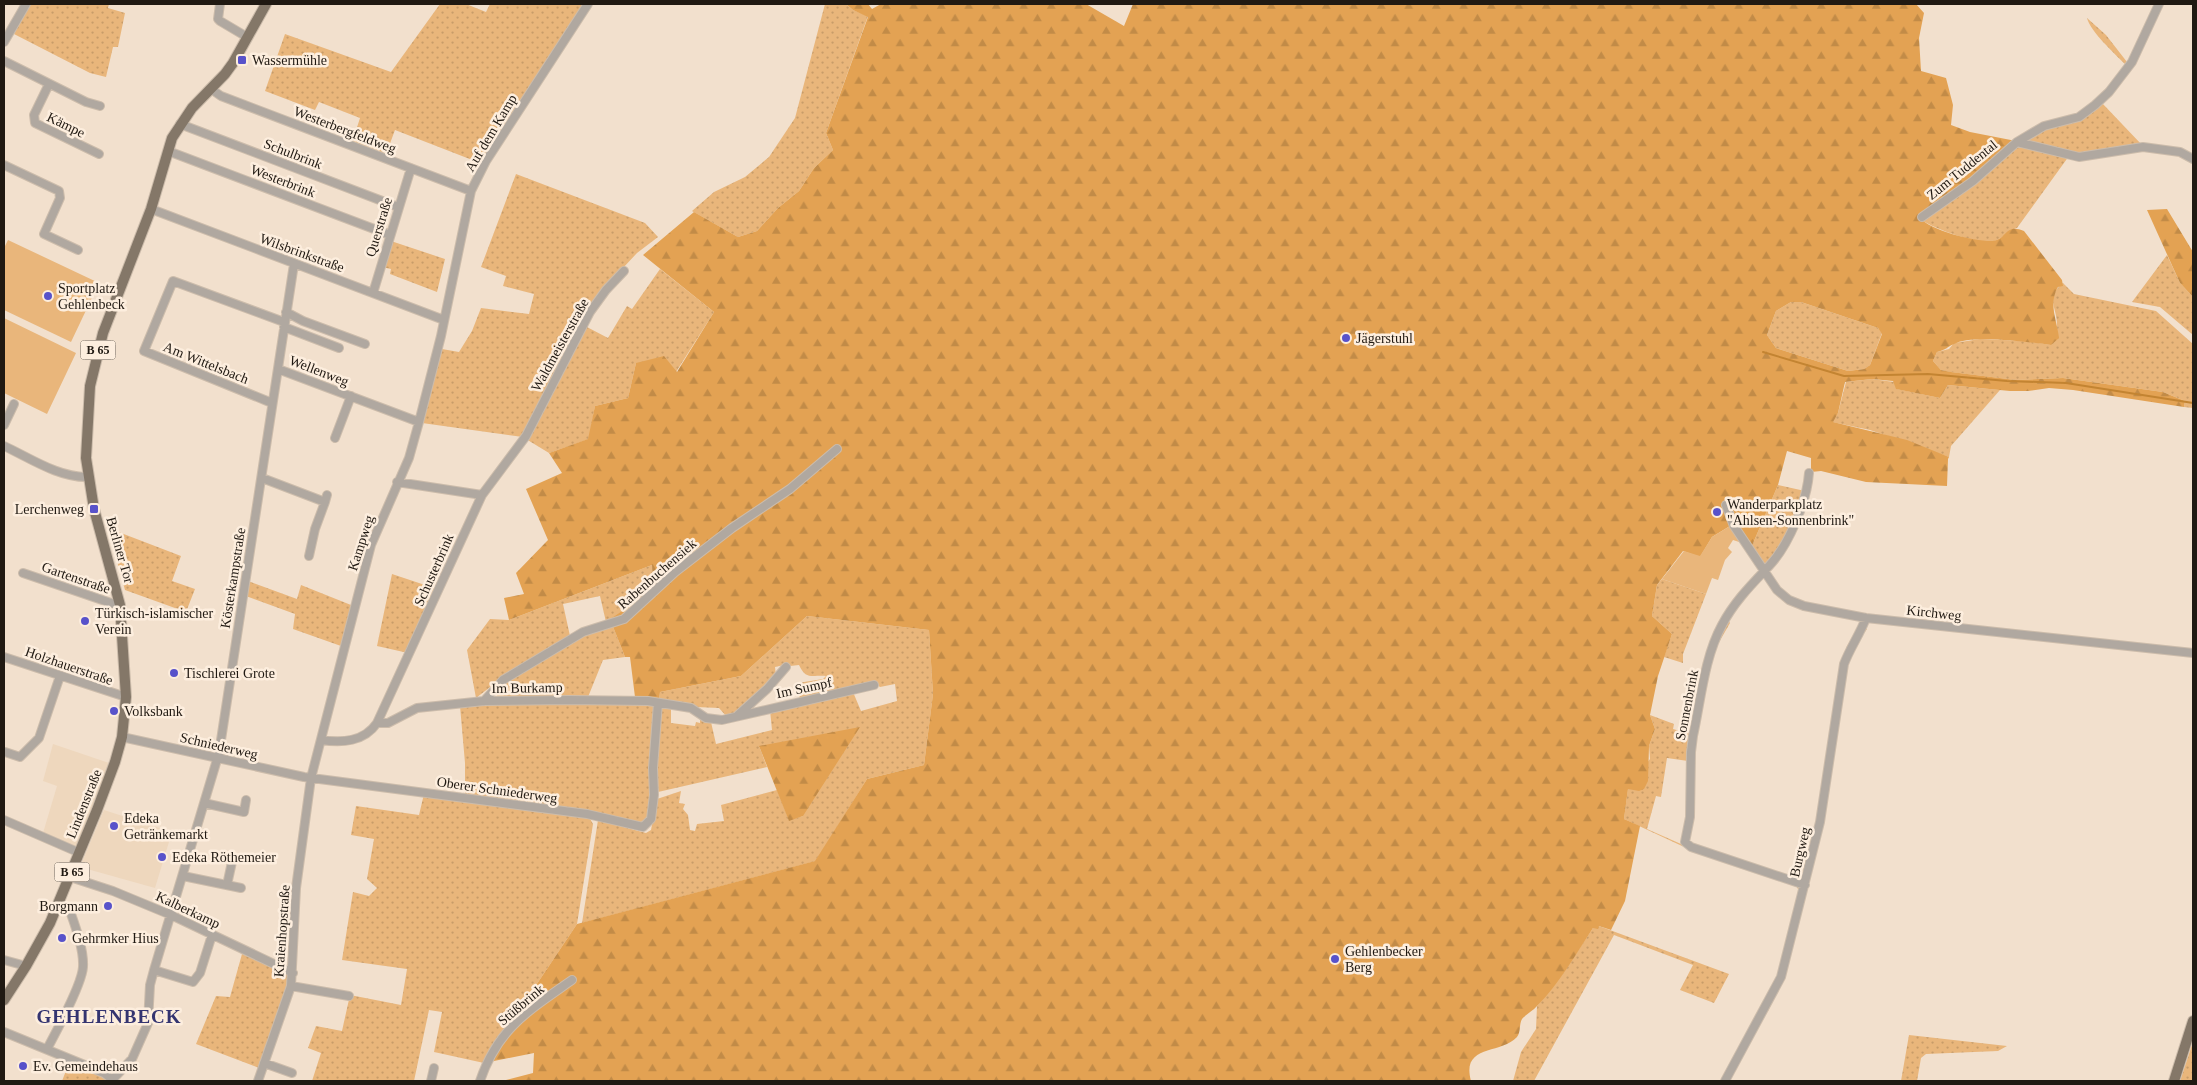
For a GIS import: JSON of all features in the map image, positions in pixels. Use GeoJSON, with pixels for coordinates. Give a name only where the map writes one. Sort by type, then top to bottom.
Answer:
{"type":"FeatureCollection","features":[{"type":"Feature","properties":{"kind":"main road","name":"B 65"},"geometry":{"type":"LineString","coordinates":[[88,477],[86,428],[94,364],[112,306],[151,209],[168,151],[180,124],[233,63],[265,4]]}},
{"type":"Feature","properties":{"kind":"main road","name":"Berliner Tor"},"geometry":{"type":"LineString","coordinates":[[88,477],[94,509],[120,605],[126,698],[124,720]]}},
{"type":"Feature","properties":{"kind":"main road","name":"Lindenstraße"},"geometry":{"type":"LineString","coordinates":[[4,1000],[41,941],[59,903],[112,771],[122,737],[124,720]]}},
{"type":"Feature","properties":{"kind":"main road"},"geometry":{"type":"LineString","coordinates":[[2174,1081],[2193,1021]]}},
{"type":"Feature","properties":{"kind":"street"},"geometry":{"type":"LineString","coordinates":[[4,42],[26,4]]}},
{"type":"Feature","properties":{"kind":"street"},"geometry":{"type":"LineString","coordinates":[[220,4],[218,19],[247,37]]}},
{"type":"Feature","properties":{"kind":"street","name":"Auf dem Kamp"},"geometry":{"type":"LineString","coordinates":[[444,320],[472,191],[486,161],[588,4]]}},
{"type":"Feature","properties":{"kind":"street","name":"Zum Tuddental"},"geometry":{"type":"LineString","coordinates":[[1922,217],[1973,181],[2017,142],[2044,126],[2079,116],[2109,92],[2132,62],[2159,4]]}},
{"type":"Feature","properties":{"kind":"street","name":"Kämpe"},"geometry":{"type":"LineString","coordinates":[[4,61],[86,102],[100,106]]}},
{"type":"Feature","properties":{"kind":"street","name":"Kämpe"},"geometry":{"type":"LineString","coordinates":[[49,84],[34,114],[35,123],[99,154]]}},
{"type":"Feature","properties":{"kind":"street","name":"Westerbergfeldweg"},"geometry":{"type":"LineString","coordinates":[[210,89],[220,96],[472,191]]}},
{"type":"Feature","properties":{"kind":"street","name":"Schulbrink"},"geometry":{"type":"LineString","coordinates":[[180,124],[398,207]]}},
{"type":"Feature","properties":{"kind":"street","name":"Zum Tuddental"},"geometry":{"type":"LineString","coordinates":[[2017,142],[2079,157],[2144,147],[2180,152],[2193,159]]}},
{"type":"Feature","properties":{"kind":"street","name":"Westerbrink"},"geometry":{"type":"LineString","coordinates":[[168,151],[390,235]]}},
{"type":"Feature","properties":{"kind":"street"},"geometry":{"type":"LineString","coordinates":[[4,165],[59,191],[60,198],[44,234],[78,250]]}},
{"type":"Feature","properties":{"kind":"street","name":"Querstraße"},"geometry":{"type":"LineString","coordinates":[[373,292],[411,168]]}},
{"type":"Feature","properties":{"kind":"street","name":"Wilsbrinkstraße"},"geometry":{"type":"LineString","coordinates":[[151,209],[444,320]]}},
{"type":"Feature","properties":{"kind":"street","name":"Kösterkampstraße"},"geometry":{"type":"LineString","coordinates":[[113,1080],[132,1059],[148,1024],[150,985],[218,759],[294,264]]}},
{"type":"Feature","properties":{"kind":"street","name":"Waldmeisterstraße"},"geometry":{"type":"LineString","coordinates":[[526,436],[590,312],[606,290],[624,271]]}},
{"type":"Feature","properties":{"kind":"street","name":"Am Wittelsbach"},"geometry":{"type":"LineString","coordinates":[[272,402],[144,351],[174,281],[284,325]]}},
{"type":"Feature","properties":{"kind":"street"},"geometry":{"type":"LineString","coordinates":[[286,312],[303,321],[365,344]]}},
{"type":"Feature","properties":{"kind":"street","name":"Kampweg"},"geometry":{"type":"LineString","coordinates":[[311,778],[371,545],[409,458],[444,320]]}},
{"type":"Feature","properties":{"kind":"street"},"geometry":{"type":"LineString","coordinates":[[284,325],[340,348]]}},
{"type":"Feature","properties":{"kind":"street","name":"Wellenweg"},"geometry":{"type":"LineString","coordinates":[[278,369],[419,422]]}},
{"type":"Feature","properties":{"kind":"street","name":"Wellenweg"},"geometry":{"type":"LineString","coordinates":[[335,438],[351,396]]}},
{"type":"Feature","properties":{"kind":"street"},"geometry":{"type":"LineString","coordinates":[[4,425],[14,404]]}},
{"type":"Feature","properties":{"kind":"street","name":"Schusterbrink"},"geometry":{"type":"LineString","coordinates":[[377,723],[482,495],[526,436]]}},
{"type":"Feature","properties":{"kind":"street"},"geometry":{"type":"LineString","coordinates":[[4,446],[60,472],[76,477],[88,477]]}},
{"type":"Feature","properties":{"kind":"street","name":"Rabenbuchensiek"},"geometry":{"type":"LineString","coordinates":[[484,701],[503,680],[583,632],[624,620],[675,572],[732,528],[790,489],[837,448]]}},
{"type":"Feature","properties":{"kind":"street","name":"Sonnenbrink"},"geometry":{"type":"LineString","coordinates":[[1805,885],[1691,847],[1685,842],[1690,817],[1693,736],[1714,640],[1734,605],[1763,571],[1770,566],[1784,544],[1805,498],[1809,473]]}},
{"type":"Feature","properties":{"kind":"street"},"geometry":{"type":"LineString","coordinates":[[262,478],[326,498],[315,528],[309,556]]}},
{"type":"Feature","properties":{"kind":"street"},"geometry":{"type":"LineString","coordinates":[[397,482],[482,495]]}},
{"type":"Feature","properties":{"kind":"street","name":"Kirchweg"},"geometry":{"type":"LineString","coordinates":[[1726,505],[1734,526],[1777,590],[1790,600],[1804,606],[1866,618],[2193,653]]}},
{"type":"Feature","properties":{"kind":"street","name":"Gartenstraße"},"geometry":{"type":"LineString","coordinates":[[23,573],[120,605]]}},
{"type":"Feature","properties":{"kind":"street","name":"Burgweg"},"geometry":{"type":"LineString","coordinates":[[1725,1081],[1779,982],[1820,822],[1844,664],[1866,618]]}},
{"type":"Feature","properties":{"kind":"street","name":"Holzhauerstraße"},"geometry":{"type":"LineString","coordinates":[[4,657],[126,698]]}},
{"type":"Feature","properties":{"kind":"street"},"geometry":{"type":"LineString","coordinates":[[738,715],[767,689],[786,667]]}},
{"type":"Feature","properties":{"kind":"street"},"geometry":{"type":"LineString","coordinates":[[5,752],[20,757],[39,738],[60,676]]}},
{"type":"Feature","properties":{"kind":"street","name":"Im Sumpf"},"geometry":{"type":"LineString","coordinates":[[738,715],[874,685]]}},
{"type":"Feature","properties":{"kind":"street","name":"Im Burkamp"},"geometry":{"type":"LineString","coordinates":[[321,740],[331,742],[359,739],[370,732],[377,723],[388,723],[417,708],[484,701],[640,700],[691,708],[710,719],[722,720],[738,715]]}},
{"type":"Feature","properties":{"kind":"street","name":"Oberer Schniederweg"},"geometry":{"type":"LineString","coordinates":[[311,778],[587,814],[638,827],[647,825],[651,819],[654,795],[653,768],[658,703]]}},
{"type":"Feature","properties":{"kind":"street","name":"Schniederweg"},"geometry":{"type":"LineString","coordinates":[[122,737],[311,778]]}},
{"type":"Feature","properties":{"kind":"street","name":"Kraienhopstraße"},"geometry":{"type":"LineString","coordinates":[[258,1081],[291,986],[296,888],[311,778]]}},
{"type":"Feature","properties":{"kind":"street"},"geometry":{"type":"LineString","coordinates":[[204,803],[244,812],[246,800]]}},
{"type":"Feature","properties":{"kind":"street"},"geometry":{"type":"LineString","coordinates":[[4,820],[80,853]]}},
{"type":"Feature","properties":{"kind":"street"},"geometry":{"type":"LineString","coordinates":[[227,885],[232,862]]}},
{"type":"Feature","properties":{"kind":"street"},"geometry":{"type":"LineString","coordinates":[[183,876],[241,888]]}},
{"type":"Feature","properties":{"kind":"street","name":"Kalberkamp"},"geometry":{"type":"LineString","coordinates":[[70,877],[113,891],[171,915],[293,973]]}},
{"type":"Feature","properties":{"kind":"street"},"geometry":{"type":"LineString","coordinates":[[46,1049],[58,1028],[81,976],[83,966],[70,911],[59,903]]}},
{"type":"Feature","properties":{"kind":"street"},"geometry":{"type":"LineString","coordinates":[[154,970],[194,982],[200,973],[212,935]]}},
{"type":"Feature","properties":{"kind":"street"},"geometry":{"type":"LineString","coordinates":[[4,960],[26,966]]}},
{"type":"Feature","properties":{"kind":"street","name":"Stüßbrink"},"geometry":{"type":"LineString","coordinates":[[480,1081],[487,1062],[501,1037],[513,1024],[572,980]]}},
{"type":"Feature","properties":{"kind":"street"},"geometry":{"type":"LineString","coordinates":[[291,986],[349,996]]}},
{"type":"Feature","properties":{"kind":"street"},"geometry":{"type":"LineString","coordinates":[[4,1032],[104,1073],[113,1080]]}},
{"type":"Feature","properties":{"kind":"street"},"geometry":{"type":"LineString","coordinates":[[264,1063],[292,1073]]}},
{"type":"Feature","properties":{"kind":"street"},"geometry":{"type":"LineString","coordinates":[[431,1081],[434,1068]]}},
{"type":"Feature","properties":{"kind":"shaded area"},"geometry":{"type":"Polygon","coordinates":[[[30,4],[109,4],[108,8],[125,13],[118,47],[113,47],[106,77],[90,73],[14,34],[30,4]]]}},
{"type":"Feature","properties":{"kind":"shaded area"},"geometry":{"type":"Polygon","coordinates":[[[440,4],[466,4],[486,12],[490,4],[584,4],[480,163],[395,130],[385,157],[352,143],[360,118],[319,102],[315,110],[265,91],[285,34],[391,72],[440,4]]]}},
{"type":"Feature","properties":{"kind":"shaded area"},"geometry":{"type":"Polygon","coordinates":[[[825,4],[846,4],[853,10],[868,16],[826,133],[833,150],[814,168],[799,191],[778,208],[757,231],[738,237],[692,211],[714,192],[745,177],[769,157],[795,118],[825,4]]]}},
{"type":"Feature","properties":{"kind":"shaded area"},"geometry":{"type":"Polygon","coordinates":[[[2087,18],[2106,35],[2127,62],[2125,64],[2098,36],[2087,18]]]}},
{"type":"Feature","properties":{"kind":"shaded area"},"geometry":{"type":"Polygon","coordinates":[[[2102,103],[2142,145],[2087,155],[2021,141],[2102,103]]]}},
{"type":"Feature","properties":{"kind":"shaded area"},"geometry":{"type":"Polygon","coordinates":[[[2017,143],[2069,156],[2017,228],[1990,242],[1970,239],[1923,221],[1949,202],[2017,143]]]}},
{"type":"Feature","properties":{"kind":"shaded area"},"geometry":{"type":"Polygon","coordinates":[[[516,174],[645,223],[658,237],[637,253],[594,299],[523,437],[422,423],[442,349],[459,352],[472,331],[481,308],[529,314],[534,294],[503,286],[506,276],[481,267],[516,174]]]}},
{"type":"Feature","properties":{"kind":"shaded area","name":"Sportplatz Gehlenbeck"},"geometry":{"type":"Polygon","coordinates":[[[8,240],[99,283],[71,342],[4,310],[4,248],[8,240]]]}},
{"type":"Feature","properties":{"kind":"shaded area"},"geometry":{"type":"Polygon","coordinates":[[[391,241],[445,259],[437,292],[390,274],[391,269],[382,267],[391,241]]]}},
{"type":"Feature","properties":{"kind":"shaded area"},"geometry":{"type":"Polygon","coordinates":[[[2167,255],[2180,283],[2193,297],[2193,335],[2160,307],[2132,302],[2167,255]]]}},
{"type":"Feature","properties":{"kind":"shaded area"},"geometry":{"type":"Polygon","coordinates":[[[660,269],[714,312],[676,372],[636,363],[628,398],[595,406],[589,439],[549,453],[526,439],[585,326],[608,338],[627,306],[632,309],[660,269]]]}},
{"type":"Feature","properties":{"kind":"shaded area"},"geometry":{"type":"Polygon","coordinates":[[[2063,283],[2074,294],[2156,311],[2193,344],[2193,408],[2184,407],[2185,401],[2163,392],[2063,378],[2016,380],[1950,372],[1941,370],[1933,361],[1937,352],[1949,349],[1954,343],[1980,339],[2026,341],[2051,345],[2057,327],[2053,298],[2054,293],[2063,283]]]}},
{"type":"Feature","properties":{"kind":"shaded area"},"geometry":{"type":"Polygon","coordinates":[[[1791,302],[1801,302],[1878,328],[1882,333],[1870,365],[1864,369],[1848,371],[1776,348],[1767,335],[1776,311],[1791,302]]]}},
{"type":"Feature","properties":{"kind":"shaded area","name":"Sportplatz Gehlenbeck"},"geometry":{"type":"Polygon","coordinates":[[[4,318],[76,353],[47,414],[4,393],[4,318]]]}},
{"type":"Feature","properties":{"kind":"shaded area"},"geometry":{"type":"Polygon","coordinates":[[[1872,379],[1894,382],[1897,389],[1940,398],[1948,385],[2000,390],[1951,446],[1949,457],[1870,430],[1832,422],[1838,413],[1846,382],[1872,379]]]}},
{"type":"Feature","properties":{"kind":"shaded area"},"geometry":{"type":"Polygon","coordinates":[[[1778,485],[1805,491],[1783,540],[1764,566],[1751,548],[1778,485]]]}},
{"type":"Feature","properties":{"kind":"shaded area"},"geometry":{"type":"Polygon","coordinates":[[[1730,526],[1739,542],[1733,540],[1728,548],[1732,552],[1725,560],[1718,580],[1712,578],[1706,594],[1662,579],[1684,551],[1700,556],[1712,537],[1730,526]]]}},
{"type":"Feature","properties":{"kind":"shaded area"},"geometry":{"type":"Polygon","coordinates":[[[108,528],[181,556],[172,581],[195,589],[186,612],[125,590],[108,528]]]}},
{"type":"Feature","properties":{"kind":"shaded area"},"geometry":{"type":"Polygon","coordinates":[[[652,565],[653,590],[606,622],[600,596],[563,604],[570,636],[503,677],[476,698],[467,650],[490,619],[509,620],[652,565]]]}},
{"type":"Feature","properties":{"kind":"shaded area"},"geometry":{"type":"Polygon","coordinates":[[[392,574],[437,589],[408,653],[377,646],[392,574]]]}},
{"type":"Feature","properties":{"kind":"shaded area"},"geometry":{"type":"Polygon","coordinates":[[[1662,579],[1706,594],[1683,654],[1683,663],[1664,657],[1672,634],[1652,616],[1657,585],[1662,579]]]}},
{"type":"Feature","properties":{"kind":"shaded area"},"geometry":{"type":"Polygon","coordinates":[[[248,581],[297,599],[301,585],[351,605],[341,646],[293,629],[295,614],[246,596],[248,581]]]}},
{"type":"Feature","properties":{"kind":"shaded area"},"geometry":{"type":"Polygon","coordinates":[[[807,616],[929,630],[933,694],[924,765],[867,779],[816,861],[582,923],[598,820],[646,833],[651,830],[657,799],[681,791],[679,803],[685,804],[683,809],[688,815],[690,830],[695,831],[697,824],[724,821],[721,805],[777,790],[789,820],[803,816],[759,746],[767,767],[656,791],[659,707],[671,708],[671,723],[695,726],[696,722],[700,723],[700,720],[705,719],[711,722],[716,744],[772,730],[770,710],[853,692],[861,711],[897,701],[895,684],[880,687],[876,684],[800,701],[798,683],[823,679],[826,676],[809,676],[804,673],[799,665],[790,666],[788,664],[775,667],[776,676],[738,712],[727,717],[719,708],[696,707],[659,701],[660,692],[741,676],[807,616]]]}},
{"type":"Feature","properties":{"kind":"shaded area"},"geometry":{"type":"Polygon","coordinates":[[[1727,618],[1730,623],[1714,651],[1696,736],[1687,841],[1693,845],[1800,880],[1817,821],[1839,669],[1847,646],[1858,628],[1867,629],[1852,649],[1848,664],[1842,688],[1823,824],[1786,973],[1768,1011],[1766,1010],[1777,989],[1799,891],[1797,887],[1682,846],[1624,819],[1628,788],[1650,759],[1649,746],[1655,729],[1650,715],[1674,724],[1673,729],[1690,734],[1688,761],[1667,758],[1661,797],[1656,796],[1647,829],[1681,844],[1686,842],[1692,752],[1710,658],[1727,618]]]}},
{"type":"Feature","properties":{"kind":"shaded area"},"geometry":{"type":"Polygon","coordinates":[[[612,624],[625,657],[603,660],[588,697],[495,698],[505,681],[584,633],[612,624]]]}},
{"type":"Feature","properties":{"kind":"shaded area"},"geometry":{"type":"Polygon","coordinates":[[[497,702],[647,702],[654,706],[649,815],[646,822],[641,824],[465,795],[465,763],[460,706],[497,702]]]}},
{"type":"Feature","properties":{"kind":"shaded area"},"geometry":{"type":"Polygon","coordinates":[[[53,744],[109,763],[76,847],[43,833],[57,786],[43,781],[53,744]]]}},
{"type":"Feature","properties":{"kind":"shaded area"},"geometry":{"type":"Polygon","coordinates":[[[424,794],[589,817],[593,824],[577,924],[484,1063],[434,1052],[442,1012],[429,1010],[414,1081],[312,1081],[321,1053],[308,1048],[316,1026],[342,1031],[350,995],[401,1005],[407,969],[342,960],[353,892],[369,896],[377,888],[367,879],[374,839],[351,835],[356,806],[419,815],[424,794]]]}},
{"type":"Feature","properties":{"kind":"shaded area"},"geometry":{"type":"Polygon","coordinates":[[[104,810],[172,832],[155,888],[80,867],[104,810]]]}},
{"type":"Feature","properties":{"kind":"shaded area"},"geometry":{"type":"Polygon","coordinates":[[[1599,926],[1729,974],[1714,1003],[1680,990],[1693,965],[1614,935],[1534,1081],[1513,1081],[1521,1052],[1536,1029],[1537,1006],[1563,973],[1593,928],[1599,926]]]}},
{"type":"Feature","properties":{"kind":"shaded area"},"geometry":{"type":"Polygon","coordinates":[[[242,954],[286,973],[289,979],[259,1068],[196,1044],[216,996],[230,997],[242,954]]]}},
{"type":"Feature","properties":{"kind":"shaded area"},"geometry":{"type":"Polygon","coordinates":[[[1909,1035],[2007,1046],[1998,1051],[1926,1054],[1921,1058],[1917,1081],[1901,1081],[1909,1035]]]}},
{"type":"Feature","properties":{"kind":"shaded area"},"geometry":{"type":"Polygon","coordinates":[[[2193,1042],[2193,1081],[2180,1081],[2193,1042]]]}},
{"type":"Feature","properties":{"kind":"shaded area"},"geometry":{"type":"Polygon","coordinates":[[[69,1063],[104,1078],[107,1081],[62,1081],[69,1063]]]}},
{"type":"Feature","properties":{"kind":"green space"},"geometry":{"type":"Polygon","coordinates":[[[846,4],[868,4],[872,9],[881,4],[1086,4],[1124,26],[1133,4],[1916,4],[1924,13],[1919,38],[1921,71],[1946,78],[1953,105],[1951,125],[1970,132],[2016,141],[1995,160],[1920,218],[1926,223],[1944,231],[1966,238],[1986,241],[1998,240],[2013,229],[2024,231],[2062,280],[2063,286],[2058,287],[2055,293],[2053,306],[2059,338],[2051,345],[1986,339],[1962,341],[1937,352],[1933,361],[1941,370],[1951,372],[2016,380],[2063,378],[2163,392],[2185,401],[2184,407],[2049,388],[2010,391],[1948,385],[1940,398],[1896,389],[1893,381],[1872,379],[1845,382],[1838,413],[1833,422],[1907,440],[1949,457],[1947,486],[1866,482],[1821,471],[1811,472],[1811,458],[1787,451],[1778,485],[1751,548],[1745,539],[1739,542],[1730,526],[1712,537],[1700,557],[1683,551],[1657,585],[1652,616],[1672,634],[1658,676],[1650,715],[1655,729],[1649,746],[1648,781],[1644,789],[1639,791],[1628,789],[1624,819],[1640,826],[1625,901],[1611,930],[1599,926],[1598,929],[1593,928],[1553,988],[1522,1019],[1517,1037],[1510,1043],[1484,1052],[1472,1061],[1469,1069],[1471,1081],[502,1081],[533,1073],[534,1053],[484,1063],[577,924],[815,861],[867,779],[924,765],[933,694],[929,630],[807,616],[741,676],[660,692],[659,701],[635,697],[630,657],[625,657],[610,619],[653,590],[652,565],[509,620],[504,598],[524,594],[516,573],[548,540],[526,489],[562,473],[549,453],[588,439],[595,406],[628,398],[636,363],[664,356],[677,372],[714,312],[643,255],[694,212],[738,237],[757,231],[778,208],[799,191],[814,168],[833,150],[826,133],[868,17],[853,10],[846,4]],[[1791,302],[1776,311],[1767,335],[1776,348],[1848,371],[1864,369],[1870,365],[1882,334],[1878,328],[1801,302],[1791,302]]]}},
{"type":"Feature","properties":{"kind":"green space"},"geometry":{"type":"Polygon","coordinates":[[[2167,209],[2193,252],[2193,297],[2180,283],[2147,210],[2167,209]]]}},
{"type":"Feature","properties":{"kind":"green space"},"geometry":{"type":"Polygon","coordinates":[[[860,727],[803,816],[789,821],[759,746],[860,727]]]}},
{"type":"Feature","properties":{"kind":"waterway"},"geometry":{"type":"LineString","coordinates":[[1763,352],[1844,376],[1928,374],[2007,381],[2066,383],[2193,403]]}},
{"type":"Feature","properties":{"kind":"place","name":"Wassermühle"},"geometry":{"type":"Point","coordinates":[242,60]}},
{"type":"Feature","properties":{"kind":"place","name":"Sportplatz Gehlenbeck"},"geometry":{"type":"Point","coordinates":[48,296]}},
{"type":"Feature","properties":{"kind":"place","name":"Jägerstuhl"},"geometry":{"type":"Point","coordinates":[1346,338]}},
{"type":"Feature","properties":{"kind":"place","name":"Lerchenweg"},"geometry":{"type":"Point","coordinates":[94,509]}},
{"type":"Feature","properties":{"kind":"place","name":"Wanderparkplatz \"Ahlsen-Sonnenbrink\""},"geometry":{"type":"Point","coordinates":[1717,512]}},
{"type":"Feature","properties":{"kind":"place","name":"Türkisch-islamischer Verein"},"geometry":{"type":"Point","coordinates":[85,621]}},
{"type":"Feature","properties":{"kind":"place","name":"Tischlerei Grote"},"geometry":{"type":"Point","coordinates":[174,673]}},
{"type":"Feature","properties":{"kind":"place","name":"Volksbank"},"geometry":{"type":"Point","coordinates":[114,711]}},
{"type":"Feature","properties":{"kind":"place","name":"Edeka Getränkemarkt"},"geometry":{"type":"Point","coordinates":[114,826]}},
{"type":"Feature","properties":{"kind":"place","name":"Edeka Röthemeier"},"geometry":{"type":"Point","coordinates":[162,857]}},
{"type":"Feature","properties":{"kind":"place","name":"Borgmann"},"geometry":{"type":"Point","coordinates":[108,906]}},
{"type":"Feature","properties":{"kind":"place","name":"Gehrmker Hius"},"geometry":{"type":"Point","coordinates":[62,938]}},
{"type":"Feature","properties":{"kind":"place","name":"Gehlenbecker Berg"},"geometry":{"type":"Point","coordinates":[1335,959]}},
{"type":"Feature","properties":{"kind":"place","name":"Ev. Gemeindehaus"},"geometry":{"type":"Point","coordinates":[23,1066]}},
{"type":"Feature","properties":{"kind":"district","name":"GEHLENBECK"},"geometry":{"type":"Point","coordinates":[109,1016]}}]}
